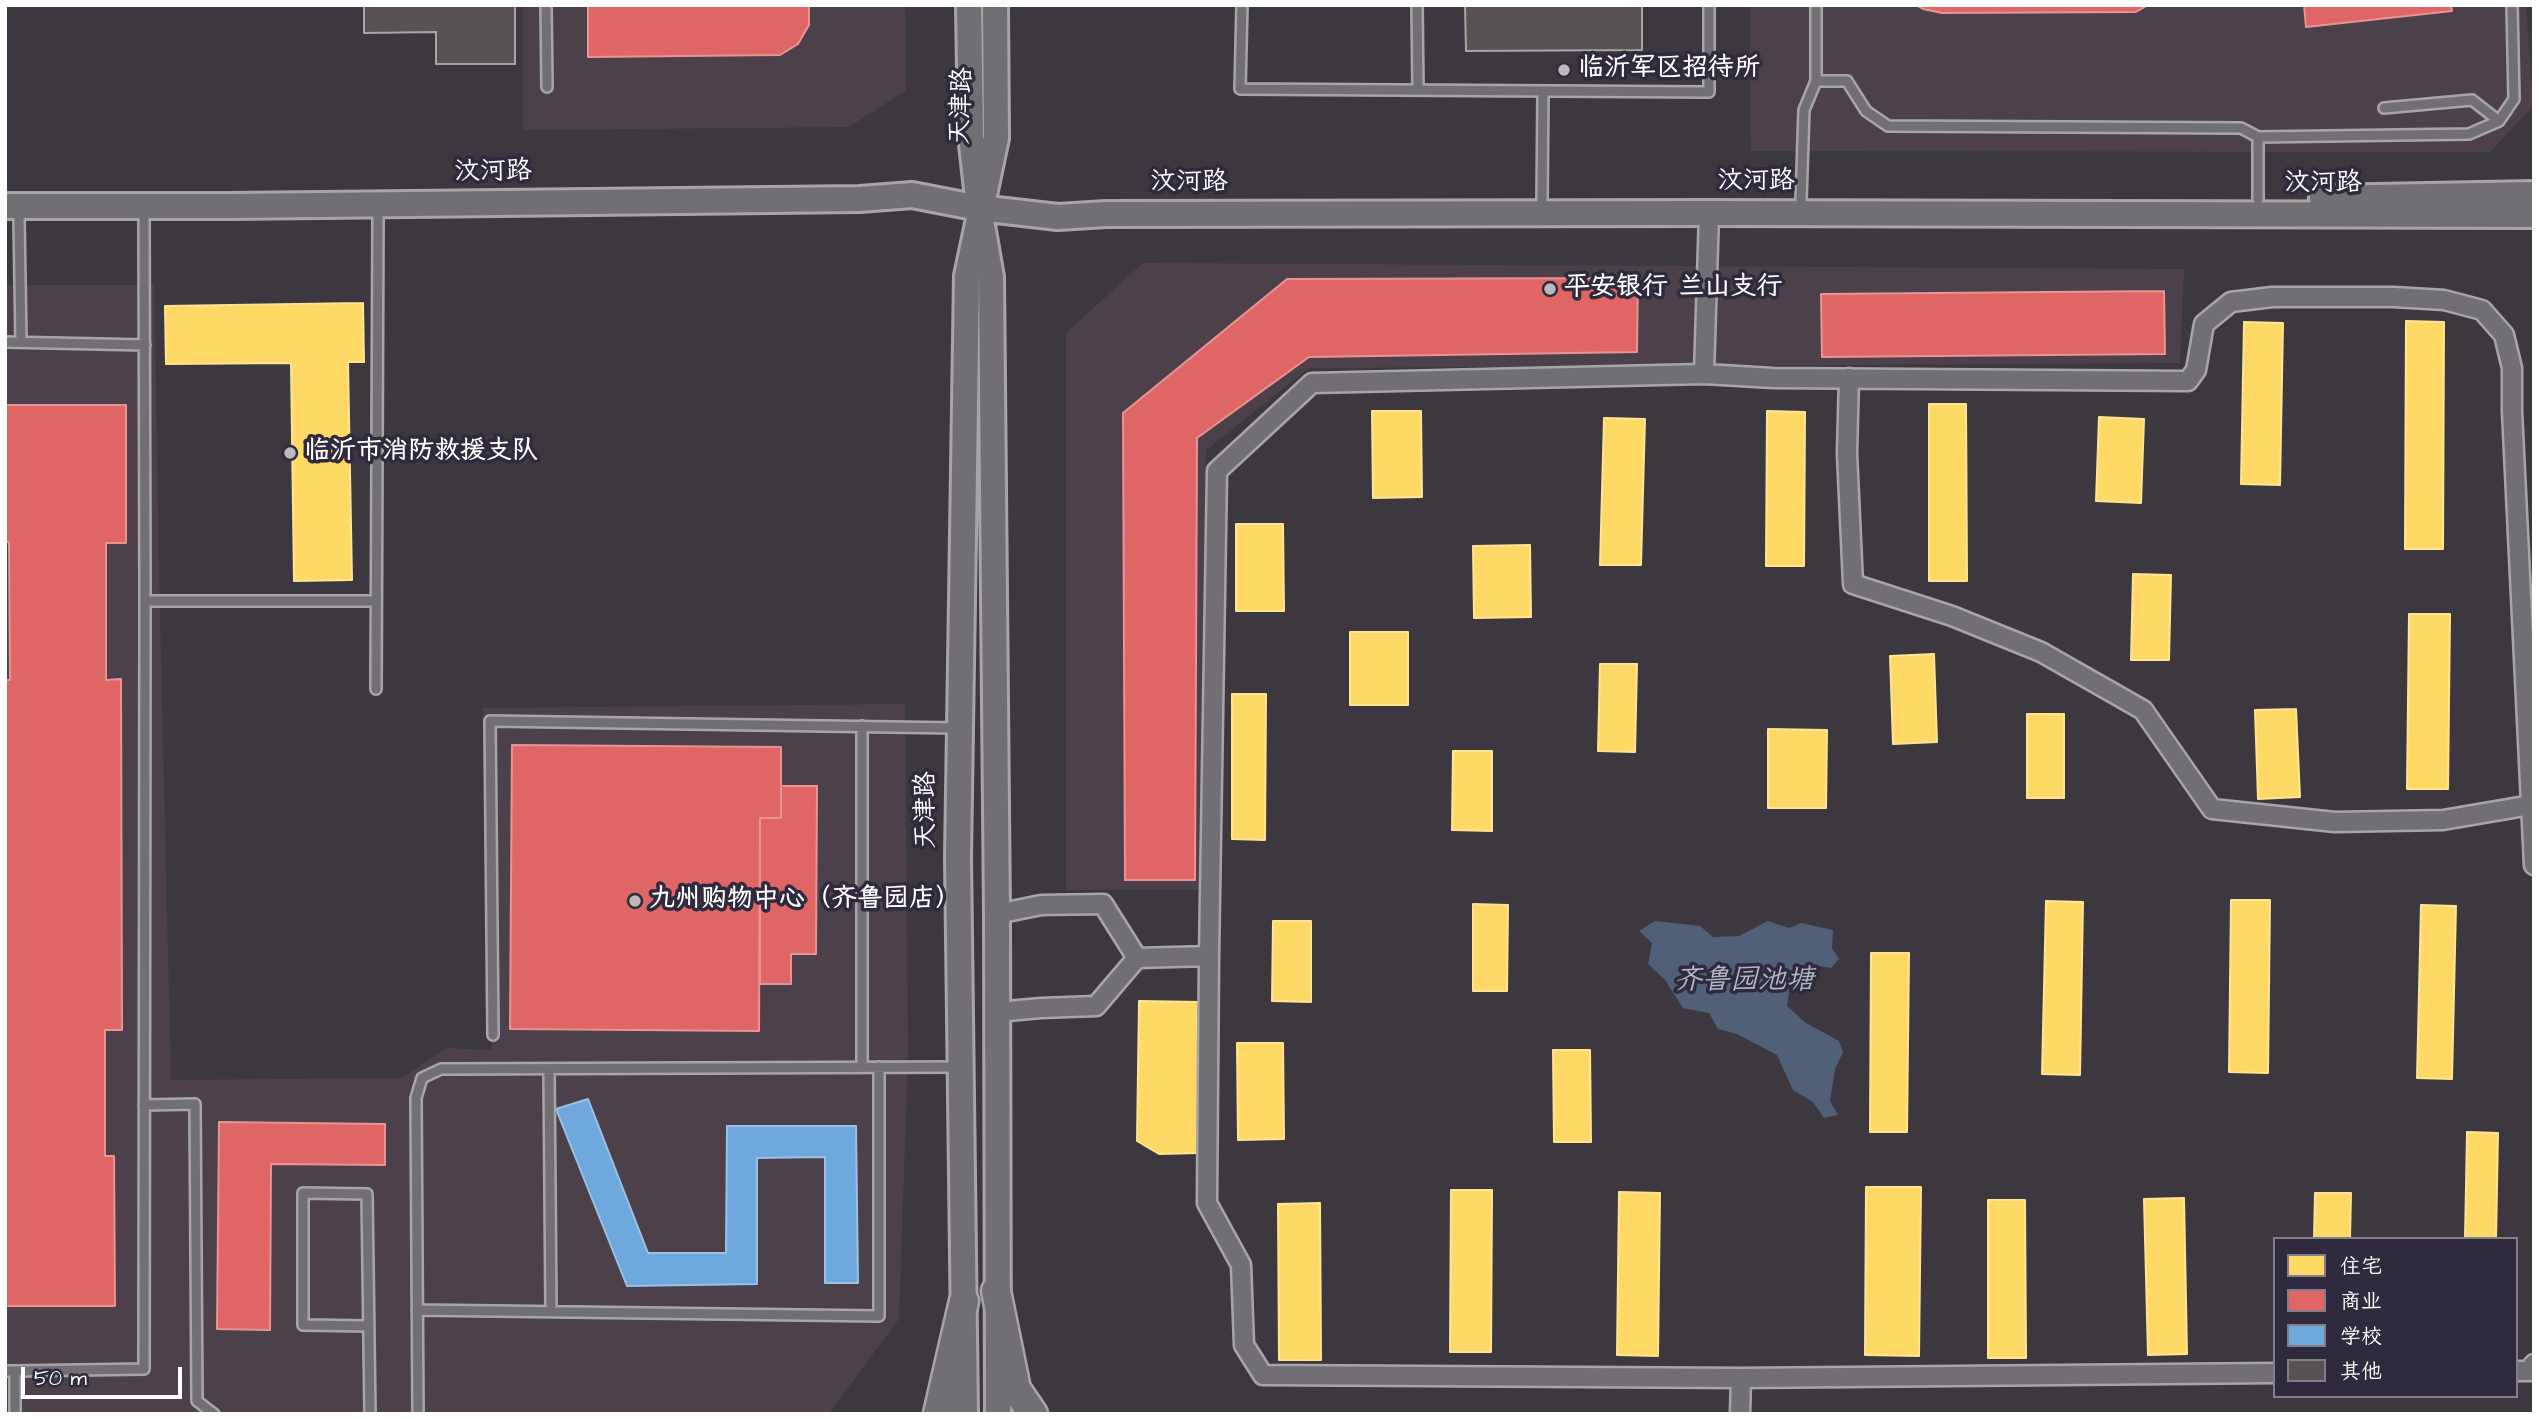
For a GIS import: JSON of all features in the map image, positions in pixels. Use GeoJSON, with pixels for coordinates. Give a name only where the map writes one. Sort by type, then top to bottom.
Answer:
{"type":"FeatureCollection","features":[{"type":"Feature","properties":{"kind":"main road"},"geometry":{"type":"LineString","coordinates":[[996,1292],[1016,1389],[1034,1414]]}},
{"type":"Feature","properties":{"kind":"main road"},"geometry":{"type":"LineString","coordinates":[[938,1414],[964,1301]]}},
{"type":"Feature","properties":{"kind":"street","name":"天津路"},"geometry":{"type":"LineString","coordinates":[[969,5],[971,136],[979,208],[991,277],[998,1414]]}},
{"type":"Feature","properties":{"kind":"street","name":"天津路"},"geometry":{"type":"LineString","coordinates":[[965,1414],[958,728],[967,276],[979,208],[996,138],[995,5]]}},
{"type":"Feature","properties":{"kind":"street","name":"汶河路"},"geometry":{"type":"LineString","coordinates":[[10,214],[144,218],[859,211],[911,207],[979,208],[1057,202],[2258,199],[2534,194]]}},
{"type":"Feature","properties":{"kind":"street","name":"汶河路"},"geometry":{"type":"LineString","coordinates":[[10,214],[231,206],[819,199],[912,195],[979,208],[1058,217],[1120,214],[1709,213],[2534,215]]}},
{"type":"Feature","properties":{"kind":"street"},"geometry":{"type":"LineString","coordinates":[[1703,374],[1709,213]]}},
{"type":"Feature","properties":{"kind":"street"},"geometry":{"type":"LineString","coordinates":[[2273,1373],[1741,1378],[1263,1375],[1244,1345],[1241,1265],[1207,1203],[1217,471],[1312,383],[1703,374],[2188,381],[2196,370],[2204,324],[2231,302],[2272,297],[2394,297],[2444,300],[2482,310],[2504,335],[2512,368],[2534,865]]}},
{"type":"Feature","properties":{"kind":"street"},"geometry":{"type":"LineString","coordinates":[[1849,378],[1847,453],[1853,584],[1952,616],[2041,652],[2143,710],[2212,809],[2335,822],[2443,821],[2530,805]]}},
{"type":"Feature","properties":{"kind":"street"},"geometry":{"type":"LineString","coordinates":[[997,914],[1041,905],[1103,904],[1137,958]]}},
{"type":"Feature","properties":{"kind":"street"},"geometry":{"type":"LineString","coordinates":[[997,1012],[1096,1006],[1137,958],[1209,956]]}},
{"type":"Feature","properties":{"kind":"street"},"geometry":{"type":"LineString","coordinates":[[2518,1371],[2529,1371],[2534,1364]]}},
{"type":"Feature","properties":{"kind":"street"},"geometry":{"type":"LineString","coordinates":[[1740,1414],[1741,1378]]}},
{"type":"Feature","properties":{"kind":"lane"},"geometry":{"type":"LineString","coordinates":[[546,5],[547,87]]}},
{"type":"Feature","properties":{"kind":"lane"},"geometry":{"type":"LineString","coordinates":[[1242,5],[1240,89],[1709,92],[1709,5]]}},
{"type":"Feature","properties":{"kind":"lane"},"geometry":{"type":"LineString","coordinates":[[1417,5],[1418,90]]}},
{"type":"Feature","properties":{"kind":"lane"},"geometry":{"type":"LineString","coordinates":[[1801,201],[1804,110],[1816,81],[1816,5]]}},
{"type":"Feature","properties":{"kind":"lane"},"geometry":{"type":"LineString","coordinates":[[1816,81],[1847,81],[1866,111],[1888,126],[2241,128],[2258,137],[2469,134],[2499,121],[2514,99],[2512,5]]}},
{"type":"Feature","properties":{"kind":"lane"},"geometry":{"type":"LineString","coordinates":[[1542,201],[1543,91]]}},
{"type":"Feature","properties":{"kind":"lane"},"geometry":{"type":"LineString","coordinates":[[2384,108],[2472,100],[2499,121]]}},
{"type":"Feature","properties":{"kind":"lane"},"geometry":{"type":"LineString","coordinates":[[2258,137],[2258,199]]}},
{"type":"Feature","properties":{"kind":"lane"},"geometry":{"type":"LineString","coordinates":[[10,214],[21,342]]}},
{"type":"Feature","properties":{"kind":"lane"},"geometry":{"type":"LineString","coordinates":[[376,689],[378,216]]}},
{"type":"Feature","properties":{"kind":"lane"},"geometry":{"type":"LineString","coordinates":[[15,1414],[10,1371],[144,1369],[144,218]]}},
{"type":"Feature","properties":{"kind":"lane"},"geometry":{"type":"LineString","coordinates":[[5,342],[145,345]]}},
{"type":"Feature","properties":{"kind":"lane"},"geometry":{"type":"LineString","coordinates":[[145,601],[376,601]]}},
{"type":"Feature","properties":{"kind":"lane"},"geometry":{"type":"LineString","coordinates":[[493,1035],[490,722],[958,728]]}},
{"type":"Feature","properties":{"kind":"lane"},"geometry":{"type":"LineString","coordinates":[[862,726],[862,1067]]}},
{"type":"Feature","properties":{"kind":"lane"},"geometry":{"type":"LineString","coordinates":[[417,1310],[879,1316],[879,1067]]}},
{"type":"Feature","properties":{"kind":"lane"},"geometry":{"type":"LineString","coordinates":[[418,1414],[416,1098],[422,1078],[441,1069],[961,1067]]}},
{"type":"Feature","properties":{"kind":"lane"},"geometry":{"type":"LineString","coordinates":[[549,1069],[551,1311]]}},
{"type":"Feature","properties":{"kind":"lane"},"geometry":{"type":"LineString","coordinates":[[144,1105],[195,1104],[197,1401],[214,1414]]}},
{"type":"Feature","properties":{"kind":"lane"},"geometry":{"type":"LineString","coordinates":[[368,1326],[303,1325],[303,1193],[367,1194],[370,1414]]}},
{"type":"Feature","properties":{"kind":"shaded area"},"geometry":{"type":"Polygon","coordinates":[[[523,5],[905,5],[906,90],[849,127],[523,130],[523,5]]]}},
{"type":"Feature","properties":{"kind":"shaded area"},"geometry":{"type":"Polygon","coordinates":[[[1750,5],[2526,5],[2533,106],[2490,152],[1751,151],[1750,5]]]}},
{"type":"Feature","properties":{"kind":"shaded area"},"geometry":{"type":"Polygon","coordinates":[[[1143,263],[2184,269],[2180,363],[1309,368],[1206,450],[1202,890],[1066,890],[1066,333],[1143,263]]]}},
{"type":"Feature","properties":{"kind":"shaded area"},"geometry":{"type":"Polygon","coordinates":[[[5,285],[154,285],[171,1080],[402,1078],[447,1048],[492,1050],[483,708],[905,704],[908,1055],[899,1319],[828,1414],[5,1414],[5,285]]]}},
{"type":"Feature","properties":{"kind":"water","name":"齐鲁园池塘"},"geometry":{"type":"Polygon","coordinates":[[[1655,921],[1700,926],[1713,937],[1739,936],[1768,921],[1789,928],[1801,923],[1833,930],[1832,948],[1839,959],[1831,968],[1810,964],[1792,972],[1787,1006],[1806,1023],[1839,1041],[1843,1052],[1835,1069],[1830,1101],[1838,1115],[1824,1118],[1813,1102],[1793,1090],[1777,1055],[1737,1034],[1718,1029],[1709,1013],[1683,1008],[1665,980],[1648,964],[1652,943],[1639,931],[1655,921]]]}},
{"type":"Feature","properties":{"kind":"building: 住宅","name":"临沂市消防救援支队"},"geometry":{"type":"Polygon","coordinates":[[[363,303],[364,362],[348,362],[352,580],[294,581],[291,363],[166,364],[165,306],[363,303]]]}},
{"type":"Feature","properties":{"kind":"building: 住宅"},"geometry":{"type":"Polygon","coordinates":[[[2406,321],[2444,322],[2443,549],[2405,549],[2406,321]]]}},
{"type":"Feature","properties":{"kind":"building: 住宅"},"geometry":{"type":"Polygon","coordinates":[[[2244,322],[2283,323],[2280,485],[2241,484],[2244,322]]]}},
{"type":"Feature","properties":{"kind":"building: 住宅"},"geometry":{"type":"Polygon","coordinates":[[[1929,404],[1966,404],[1967,581],[1929,581],[1929,404]]]}},
{"type":"Feature","properties":{"kind":"building: 住宅"},"geometry":{"type":"Polygon","coordinates":[[[1372,411],[1421,411],[1422,497],[1373,498],[1372,411]]]}},
{"type":"Feature","properties":{"kind":"building: 住宅"},"geometry":{"type":"Polygon","coordinates":[[[1767,411],[1805,412],[1804,566],[1766,566],[1767,411]]]}},
{"type":"Feature","properties":{"kind":"building: 住宅"},"geometry":{"type":"Polygon","coordinates":[[[2099,417],[2144,419],[2141,503],[2096,501],[2099,417]]]}},
{"type":"Feature","properties":{"kind":"building: 住宅"},"geometry":{"type":"Polygon","coordinates":[[[1604,418],[1645,419],[1641,565],[1600,565],[1604,418]]]}},
{"type":"Feature","properties":{"kind":"building: 住宅"},"geometry":{"type":"Polygon","coordinates":[[[1236,524],[1283,524],[1284,611],[1236,611],[1236,524]]]}},
{"type":"Feature","properties":{"kind":"building: 住宅"},"geometry":{"type":"Polygon","coordinates":[[[1530,545],[1531,617],[1474,618],[1473,546],[1530,545]]]}},
{"type":"Feature","properties":{"kind":"building: 住宅"},"geometry":{"type":"Polygon","coordinates":[[[2133,574],[2171,575],[2169,660],[2131,660],[2133,574]]]}},
{"type":"Feature","properties":{"kind":"building: 住宅"},"geometry":{"type":"Polygon","coordinates":[[[2409,614],[2450,614],[2448,789],[2407,789],[2409,614]]]}},
{"type":"Feature","properties":{"kind":"building: 住宅"},"geometry":{"type":"Polygon","coordinates":[[[1350,632],[1408,632],[1408,705],[1350,705],[1350,632]]]}},
{"type":"Feature","properties":{"kind":"building: 住宅"},"geometry":{"type":"Polygon","coordinates":[[[1934,654],[1937,742],[1893,744],[1890,656],[1934,654]]]}},
{"type":"Feature","properties":{"kind":"building: 住宅"},"geometry":{"type":"Polygon","coordinates":[[[1600,664],[1637,664],[1635,752],[1598,751],[1600,664]]]}},
{"type":"Feature","properties":{"kind":"building: 住宅"},"geometry":{"type":"Polygon","coordinates":[[[1232,694],[1266,694],[1265,840],[1232,839],[1232,694]]]}},
{"type":"Feature","properties":{"kind":"building: 住宅"},"geometry":{"type":"Polygon","coordinates":[[[2296,709],[2300,797],[2258,799],[2255,710],[2296,709]]]}},
{"type":"Feature","properties":{"kind":"building: 住宅"},"geometry":{"type":"Polygon","coordinates":[[[2027,714],[2064,714],[2064,798],[2027,798],[2027,714]]]}},
{"type":"Feature","properties":{"kind":"building: 住宅"},"geometry":{"type":"Polygon","coordinates":[[[1768,729],[1827,730],[1826,808],[1768,808],[1768,729]]]}},
{"type":"Feature","properties":{"kind":"building: 住宅"},"geometry":{"type":"Polygon","coordinates":[[[1453,751],[1492,751],[1492,831],[1452,830],[1453,751]]]}},
{"type":"Feature","properties":{"kind":"building: 住宅"},"geometry":{"type":"Polygon","coordinates":[[[2231,900],[2270,900],[2268,1073],[2229,1072],[2231,900]]]}},
{"type":"Feature","properties":{"kind":"building: 住宅"},"geometry":{"type":"Polygon","coordinates":[[[2046,901],[2083,902],[2080,1075],[2042,1074],[2046,901]]]}},
{"type":"Feature","properties":{"kind":"building: 住宅"},"geometry":{"type":"Polygon","coordinates":[[[1473,904],[1508,905],[1507,991],[1473,991],[1473,904]]]}},
{"type":"Feature","properties":{"kind":"building: 住宅"},"geometry":{"type":"Polygon","coordinates":[[[2421,905],[2456,906],[2452,1079],[2417,1078],[2421,905]]]}},
{"type":"Feature","properties":{"kind":"building: 住宅"},"geometry":{"type":"Polygon","coordinates":[[[1273,921],[1311,921],[1311,1002],[1272,1001],[1273,921]]]}},
{"type":"Feature","properties":{"kind":"building: 住宅"},"geometry":{"type":"Polygon","coordinates":[[[1871,953],[1909,953],[1907,1132],[1870,1132],[1871,953]]]}},
{"type":"Feature","properties":{"kind":"building: 住宅"},"geometry":{"type":"Polygon","coordinates":[[[1139,1001],[1201,1002],[1199,1153],[1159,1154],[1137,1141],[1139,1001]]]}},
{"type":"Feature","properties":{"kind":"building: 住宅"},"geometry":{"type":"Polygon","coordinates":[[[1237,1043],[1283,1043],[1284,1139],[1238,1140],[1237,1043]]]}},
{"type":"Feature","properties":{"kind":"building: 住宅"},"geometry":{"type":"Polygon","coordinates":[[[1553,1050],[1590,1050],[1591,1142],[1554,1142],[1553,1050]]]}},
{"type":"Feature","properties":{"kind":"building: 住宅"},"geometry":{"type":"Polygon","coordinates":[[[2467,1132],[2498,1133],[2496,1237],[2465,1237],[2467,1132]]]}},
{"type":"Feature","properties":{"kind":"building: 住宅"},"geometry":{"type":"Polygon","coordinates":[[[1866,1187],[1921,1187],[1919,1356],[1865,1355],[1866,1187]]]}},
{"type":"Feature","properties":{"kind":"building: 住宅"},"geometry":{"type":"Polygon","coordinates":[[[1451,1190],[1492,1190],[1491,1352],[1450,1352],[1451,1190]]]}},
{"type":"Feature","properties":{"kind":"building: 住宅"},"geometry":{"type":"Polygon","coordinates":[[[1619,1192],[1660,1193],[1658,1356],[1617,1355],[1619,1192]]]}},
{"type":"Feature","properties":{"kind":"building: 住宅"},"geometry":{"type":"Polygon","coordinates":[[[2315,1193],[2351,1193],[2350,1237],[2314,1237],[2315,1193]]]}},
{"type":"Feature","properties":{"kind":"building: 住宅"},"geometry":{"type":"Polygon","coordinates":[[[2184,1198],[2187,1354],[2148,1355],[2144,1199],[2184,1198]]]}},
{"type":"Feature","properties":{"kind":"building: 住宅"},"geometry":{"type":"Polygon","coordinates":[[[1988,1200],[2025,1200],[2026,1358],[1988,1358],[1988,1200]]]}},
{"type":"Feature","properties":{"kind":"building: 住宅"},"geometry":{"type":"Polygon","coordinates":[[[1320,1203],[1321,1360],[1279,1360],[1278,1204],[1320,1203]]]}},
{"type":"Feature","properties":{"kind":"building: 商业"},"geometry":{"type":"Polygon","coordinates":[[[588,5],[809,5],[809,25],[798,44],[780,55],[588,57],[588,5]]]}},
{"type":"Feature","properties":{"kind":"building: 商业"},"geometry":{"type":"Polygon","coordinates":[[[1916,5],[2148,5],[2136,12],[1942,13],[1916,5]]]}},
{"type":"Feature","properties":{"kind":"building: 商业"},"geometry":{"type":"Polygon","coordinates":[[[2304,5],[2451,5],[2452,11],[2306,27],[2304,5]]]}},
{"type":"Feature","properties":{"kind":"building: 商业"},"geometry":{"type":"Polygon","coordinates":[[[1638,278],[1637,352],[1309,357],[1197,438],[1195,880],[1125,880],[1123,413],[1287,279],[1638,278]]]}},
{"type":"Feature","properties":{"kind":"building: 商业"},"geometry":{"type":"Polygon","coordinates":[[[2164,291],[2165,354],[1822,357],[1821,294],[2164,291]]]}},
{"type":"Feature","properties":{"kind":"building: 商业"},"geometry":{"type":"Polygon","coordinates":[[[5,405],[126,405],[126,543],[106,543],[106,680],[121,679],[122,1030],[105,1030],[105,1156],[114,1156],[115,1306],[5,1306],[5,680],[10,680],[9,542],[5,542],[5,405]]]}},
{"type":"Feature","properties":{"kind":"building: 商业","name":"九州购物中心（齐鲁园店）"},"geometry":{"type":"Polygon","coordinates":[[[512,745],[781,747],[781,818],[760,818],[759,1031],[510,1029],[512,745]]]}},
{"type":"Feature","properties":{"kind":"building: 商业"},"geometry":{"type":"Polygon","coordinates":[[[781,786],[817,786],[816,954],[791,954],[791,984],[760,984],[760,818],[781,818],[781,786]]]}},
{"type":"Feature","properties":{"kind":"building: 商业"},"geometry":{"type":"Polygon","coordinates":[[[219,1122],[385,1124],[385,1165],[271,1164],[270,1330],[217,1329],[219,1122]]]}},
{"type":"Feature","properties":{"kind":"building: 学校"},"geometry":{"type":"Polygon","coordinates":[[[588,1099],[648,1253],[726,1253],[727,1126],[856,1126],[858,1283],[825,1283],[825,1157],[757,1158],[757,1284],[627,1286],[556,1109],[588,1099]]]}},
{"type":"Feature","properties":{"kind":"building: 其他"},"geometry":{"type":"Polygon","coordinates":[[[364,5],[515,5],[515,64],[436,64],[436,32],[364,33],[364,5]]]}},
{"type":"Feature","properties":{"kind":"building: 其他"},"geometry":{"type":"Polygon","coordinates":[[[1465,5],[1642,5],[1642,50],[1466,51],[1465,5]]]}},
{"type":"Feature","properties":{"kind":"place","name":"临沂军区招待所"},"geometry":{"type":"Point","coordinates":[1564,70]}},
{"type":"Feature","properties":{"kind":"place","name":"平安银行 兰山支行"},"geometry":{"type":"Point","coordinates":[1550,289]}},
{"type":"Feature","properties":{"kind":"place","name":"临沂市消防救援支队"},"geometry":{"type":"Point","coordinates":[290,453]}},
{"type":"Feature","properties":{"kind":"place","name":"九州购物中心（齐鲁园店）"},"geometry":{"type":"Point","coordinates":[635,901]}}]}
